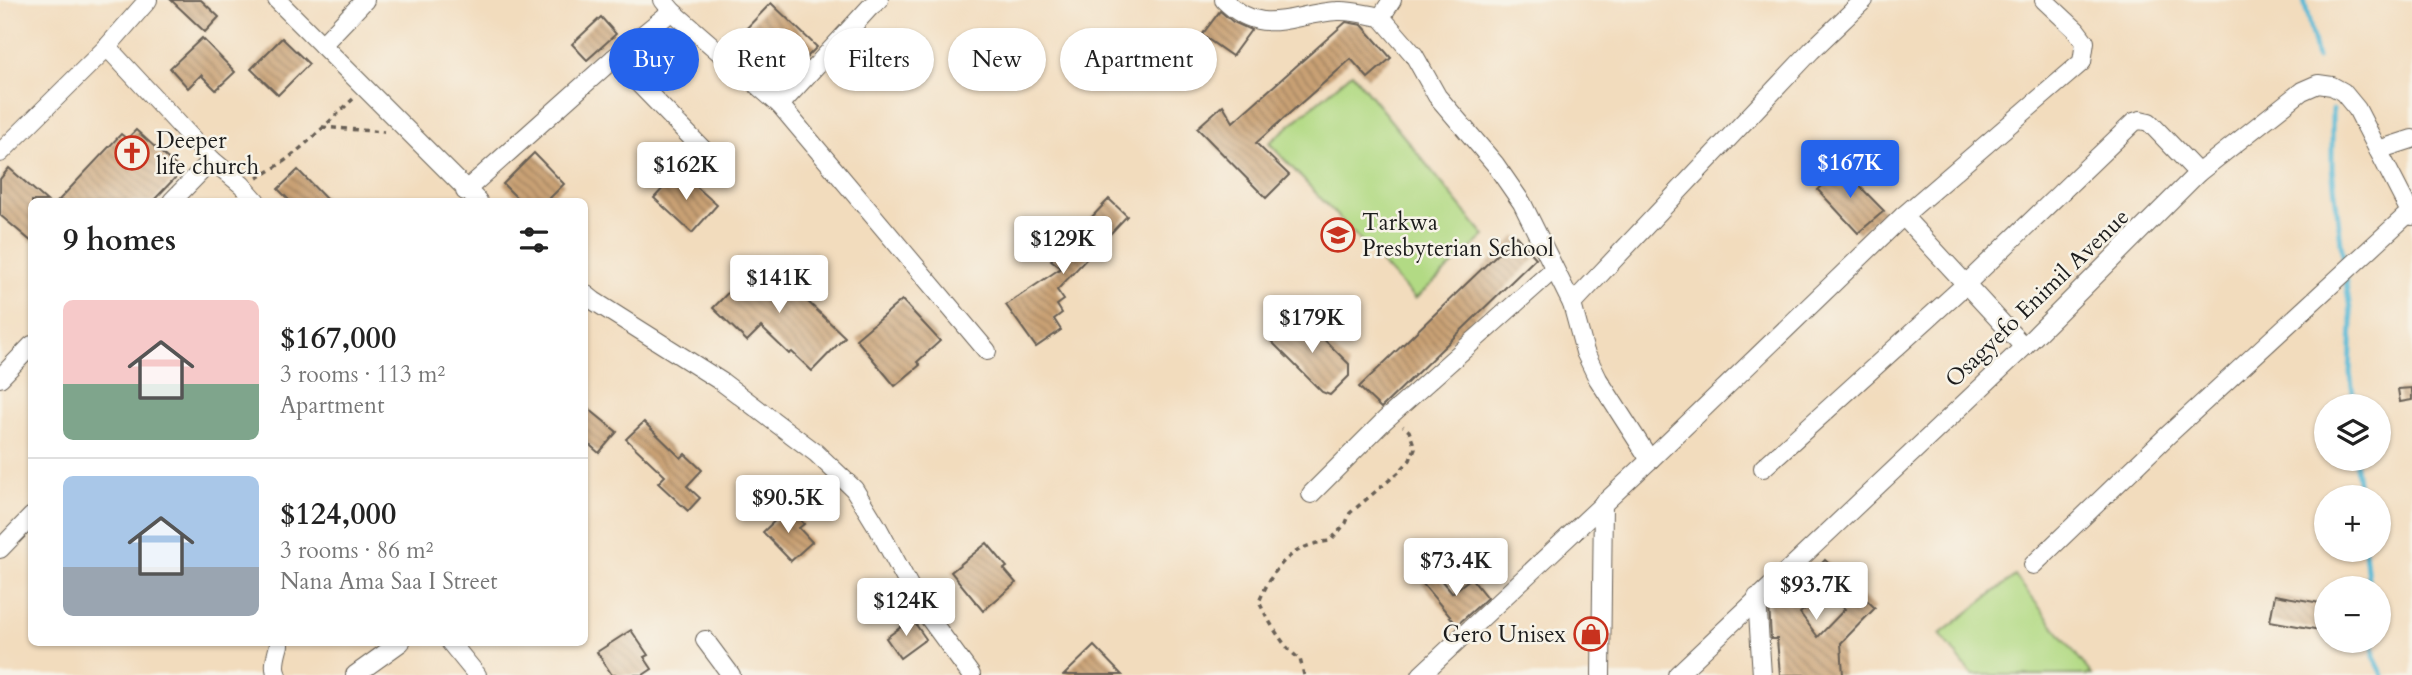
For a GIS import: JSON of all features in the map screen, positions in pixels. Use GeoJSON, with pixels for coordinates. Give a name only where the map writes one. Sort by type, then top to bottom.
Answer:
{"type":"FeatureCollection","features":[{"type":"Feature","properties":{"kind":"street"},"geometry":{"type":"LineString","coordinates":[[0,153],[107,47],[148,0]]}},
{"type":"Feature","properties":{"kind":"street"},"geometry":{"type":"LineString","coordinates":[[277,0],[472,196],[609,63]]}},
{"type":"Feature","properties":{"kind":"street"},"geometry":{"type":"LineString","coordinates":[[322,45],[365,0]]}},
{"type":"Feature","properties":{"kind":"street"},"geometry":{"type":"LineString","coordinates":[[780,104],[879,0]]}},
{"type":"Feature","properties":{"kind":"street"},"geometry":{"type":"LineString","coordinates":[[1224,0],[1244,17],[1258,22],[1339,10],[1381,17],[1414,55],[1437,96],[1495,164],[1522,203],[1572,304],[1585,352],[1598,379],[1650,460]]}},
{"type":"Feature","properties":{"kind":"street"},"geometry":{"type":"LineString","coordinates":[[1381,17],[1392,0]]}},
{"type":"Feature","properties":{"kind":"street"},"geometry":{"type":"LineString","coordinates":[[1572,304],[1811,51],[1864,0]]}},
{"type":"Feature","properties":{"kind":"street"},"geometry":{"type":"LineString","coordinates":[[1421,675],[1650,460],[1903,216],[2082,62],[2085,42],[2044,0]]}},
{"type":"Feature","properties":{"kind":"street"},"geometry":{"type":"LineString","coordinates":[[644,28],[667,5],[780,104],[987,351]]}},
{"type":"Feature","properties":{"kind":"street"},"geometry":{"type":"LineString","coordinates":[[107,47],[212,160],[253,198]]}},
{"type":"Feature","properties":{"kind":"street","name":"Osagyefo Enimil Avenue"},"geometry":{"type":"LineString","coordinates":[[1678,674],[2024,347],[2198,173],[2302,90],[2318,84],[2332,86],[2343,92],[2357,109],[2411,214]]}},
{"type":"Feature","properties":{"kind":"street"},"geometry":{"type":"LineString","coordinates":[[646,91],[720,167]]}},
{"type":"Feature","properties":{"kind":"street"},"geometry":{"type":"LineString","coordinates":[[1763,468],[1966,284],[2134,122],[2149,122],[2198,173]]}},
{"type":"Feature","properties":{"kind":"street"},"geometry":{"type":"LineString","coordinates":[[2378,150],[2412,139]]}},
{"type":"Feature","properties":{"kind":"street"},"geometry":{"type":"LineString","coordinates":[[175,198],[212,160]]}},
{"type":"Feature","properties":{"kind":"street"},"geometry":{"type":"LineString","coordinates":[[2034,565],[2168,435],[2411,214]]}},
{"type":"Feature","properties":{"kind":"street"},"geometry":{"type":"LineString","coordinates":[[1903,216],[2024,347]]}},
{"type":"Feature","properties":{"kind":"street"},"geometry":{"type":"LineString","coordinates":[[1311,494],[1403,404],[1554,269]]}},
{"type":"Feature","properties":{"kind":"street"},"geometry":{"type":"LineString","coordinates":[[588,296],[722,382],[816,453],[854,489],[878,527],[919,604],[971,675]]}},
{"type":"Feature","properties":{"kind":"street"},"geometry":{"type":"LineString","coordinates":[[0,378],[28,349]]}},
{"type":"Feature","properties":{"kind":"street"},"geometry":{"type":"LineString","coordinates":[[1601,675],[1603,503]]}},
{"type":"Feature","properties":{"kind":"street"},"geometry":{"type":"LineString","coordinates":[[0,549],[28,520]]}},
{"type":"Feature","properties":{"kind":"street"},"geometry":{"type":"LineString","coordinates":[[1757,597],[1762,675]]}},
{"type":"Feature","properties":{"kind":"street"},"geometry":{"type":"LineString","coordinates":[[705,640],[731,675]]}},
{"type":"Feature","properties":{"kind":"street"},"geometry":{"type":"LineString","coordinates":[[277,675],[275,659],[279,646]]}},
{"type":"Feature","properties":{"kind":"street"},"geometry":{"type":"LineString","coordinates":[[355,675],[395,646]]}},
{"type":"Feature","properties":{"kind":"street"},"geometry":{"type":"LineString","coordinates":[[453,646],[477,675]]}},
{"type":"Feature","properties":{"kind":"path"},"geometry":{"type":"LineString","coordinates":[[242,185],[269,172],[300,151],[322,127],[365,89]]}},
{"type":"Feature","properties":{"kind":"path"},"geometry":{"type":"LineString","coordinates":[[322,127],[410,134]]}},
{"type":"Feature","properties":{"kind":"path"},"geometry":{"type":"LineString","coordinates":[[1304,675],[1300,659],[1293,655],[1269,622],[1259,602],[1265,587],[1280,565],[1294,552],[1312,543],[1330,541],[1346,523],[1350,513],[1410,460],[1415,449],[1409,431],[1401,423],[1403,404]]}},
{"type":"Feature","properties":{"kind":"green space"},"geometry":{"type":"Polygon","coordinates":[[[1352,73],[1485,236],[1415,299],[1269,143],[1352,73]]]}},
{"type":"Feature","properties":{"kind":"green space"},"geometry":{"type":"Polygon","coordinates":[[[2015,576],[2092,675],[1972,675],[1940,634],[2015,576]]]}},
{"type":"Feature","properties":{"kind":"building"},"geometry":{"type":"Polygon","coordinates":[[[171,0],[201,0],[219,17],[205,32],[171,0]]]}},
{"type":"Feature","properties":{"kind":"building"},"geometry":{"type":"Polygon","coordinates":[[[771,3],[797,28],[747,28],[771,3]]]}},
{"type":"Feature","properties":{"kind":"building"},"geometry":{"type":"Polygon","coordinates":[[[1220,11],[1233,22],[1251,30],[1232,56],[1217,46],[1217,28],[1207,28],[1220,11]]]}},
{"type":"Feature","properties":{"kind":"building"},"geometry":{"type":"Polygon","coordinates":[[[601,17],[611,28],[609,40],[587,60],[572,44],[601,17]]]}},
{"type":"Feature","properties":{"kind":"building"},"geometry":{"type":"Polygon","coordinates":[[[1346,22],[1362,25],[1391,58],[1368,78],[1351,59],[1256,143],[1289,175],[1266,198],[1197,128],[1223,105],[1233,122],[1346,22]]]}},
{"type":"Feature","properties":{"kind":"building"},"geometry":{"type":"Polygon","coordinates":[[[202,38],[235,72],[216,90],[201,75],[188,88],[170,68],[202,38]]]}},
{"type":"Feature","properties":{"kind":"building"},"geometry":{"type":"Polygon","coordinates":[[[282,38],[309,64],[278,95],[251,69],[282,38]]]}},
{"type":"Feature","properties":{"kind":"building"},"geometry":{"type":"Polygon","coordinates":[[[810,40],[817,47],[810,54],[810,40]]]}},
{"type":"Feature","properties":{"kind":"building","name":"Deeper life church"},"geometry":{"type":"Polygon","coordinates":[[[136,130],[177,167],[170,174],[175,178],[156,198],[61,198],[121,134],[127,139],[136,130]]]}},
{"type":"Feature","properties":{"kind":"building"},"geometry":{"type":"Polygon","coordinates":[[[534,153],[564,184],[550,198],[517,198],[503,184],[534,153]]]}},
{"type":"Feature","properties":{"kind":"building"},"geometry":{"type":"Polygon","coordinates":[[[1841,167],[1884,211],[1858,233],[1818,190],[1841,167]]]}},
{"type":"Feature","properties":{"kind":"building"},"geometry":{"type":"Polygon","coordinates":[[[9,168],[44,198],[28,198],[28,239],[0,215],[0,179],[9,168]]]}},
{"type":"Feature","properties":{"kind":"building"},"geometry":{"type":"Polygon","coordinates":[[[298,170],[325,198],[287,198],[278,189],[298,170]]]}},
{"type":"Feature","properties":{"kind":"building"},"geometry":{"type":"Polygon","coordinates":[[[679,171],[717,205],[692,233],[654,198],[679,171]]]}},
{"type":"Feature","properties":{"kind":"building"},"geometry":{"type":"Polygon","coordinates":[[[1109,199],[1127,216],[1057,290],[1064,300],[1057,305],[1062,313],[1054,319],[1061,330],[1036,347],[1006,305],[1061,268],[1051,260],[1109,199]]]}},
{"type":"Feature","properties":{"kind":"building"},"geometry":{"type":"Polygon","coordinates":[[[1516,236],[1536,258],[1381,408],[1359,387],[1516,236]]]}},
{"type":"Feature","properties":{"kind":"building"},"geometry":{"type":"Polygon","coordinates":[[[762,258],[845,337],[812,371],[792,352],[789,354],[761,327],[747,341],[713,308],[762,258]]]}},
{"type":"Feature","properties":{"kind":"building"},"geometry":{"type":"Polygon","coordinates":[[[902,300],[940,341],[917,362],[920,365],[895,386],[856,339],[902,300]]]}},
{"type":"Feature","properties":{"kind":"building"},"geometry":{"type":"Polygon","coordinates":[[[1298,314],[1349,364],[1349,376],[1330,395],[1322,392],[1270,340],[1298,314]]]}},
{"type":"Feature","properties":{"kind":"building"},"geometry":{"type":"Polygon","coordinates":[[[2412,388],[2412,400],[2400,402],[2398,389],[2412,388]]]}},
{"type":"Feature","properties":{"kind":"building"},"geometry":{"type":"Polygon","coordinates":[[[588,408],[617,432],[599,453],[588,443],[588,408]]]}},
{"type":"Feature","properties":{"kind":"building"},"geometry":{"type":"Polygon","coordinates":[[[644,422],[681,458],[685,454],[702,470],[687,486],[700,498],[688,511],[658,483],[665,476],[626,439],[644,422]]]}},
{"type":"Feature","properties":{"kind":"building"},"geometry":{"type":"Polygon","coordinates":[[[784,512],[789,517],[793,512],[804,524],[799,528],[812,542],[791,561],[763,532],[784,512]]]}},
{"type":"Feature","properties":{"kind":"building"},"geometry":{"type":"Polygon","coordinates":[[[987,543],[1007,567],[1004,569],[1016,583],[983,611],[951,572],[987,543]]]}},
{"type":"Feature","properties":{"kind":"building"},"geometry":{"type":"Polygon","coordinates":[[[1825,560],[1875,608],[1841,643],[1843,675],[1780,675],[1777,639],[1771,639],[1769,604],[1807,573],[1810,576],[1825,560]],[[1827,592],[1800,613],[1818,637],[1845,609],[1827,592]]]}},
{"type":"Feature","properties":{"kind":"building"},"geometry":{"type":"Polygon","coordinates":[[[1435,573],[1452,593],[1471,578],[1487,598],[1457,625],[1422,583],[1435,573]]]}},
{"type":"Feature","properties":{"kind":"building"},"geometry":{"type":"Polygon","coordinates":[[[2275,595],[2314,602],[2314,629],[2270,621],[2275,595]]]}},
{"type":"Feature","properties":{"kind":"building"},"geometry":{"type":"Polygon","coordinates":[[[912,619],[926,639],[900,658],[886,638],[912,619]]]}},
{"type":"Feature","properties":{"kind":"building"},"geometry":{"type":"Polygon","coordinates":[[[631,630],[648,655],[644,657],[652,669],[643,675],[612,675],[597,652],[631,630]]]}},
{"type":"Feature","properties":{"kind":"building"},"geometry":{"type":"Polygon","coordinates":[[[1094,646],[1122,675],[1064,675],[1094,646]]]}},
{"type":"Feature","properties":{"kind":"waterway"},"geometry":{"type":"LineString","coordinates":[[2304,0],[2317,58]]}},
{"type":"Feature","properties":{"kind":"waterway"},"geometry":{"type":"LineString","coordinates":[[2332,110],[2332,169],[2344,267]]}},
{"type":"Feature","properties":{"kind":"waterway"},"geometry":{"type":"LineString","coordinates":[[2345,277],[2352,322],[2350,373],[2353,394]]}},
{"type":"Feature","properties":{"kind":"waterway"},"geometry":{"type":"LineString","coordinates":[[2357,471],[2358,485]]}},
{"type":"Feature","properties":{"kind":"waterway"},"geometry":{"type":"LineString","coordinates":[[2366,562],[2368,576]]}},
{"type":"Feature","properties":{"kind":"waterway"},"geometry":{"type":"LineString","coordinates":[[2374,653],[2383,675]]}},
{"type":"Feature","properties":{"kind":"place","name":"Deeper life church"},"geometry":{"type":"Point","coordinates":[132,153]}},
{"type":"Feature","properties":{"kind":"place","name":"Tarkwa Presbyterian School"},"geometry":{"type":"Point","coordinates":[1338,235]}},
{"type":"Feature","properties":{"kind":"place","name":"Gero Unisex"},"geometry":{"type":"Point","coordinates":[1591,634]}}]}
